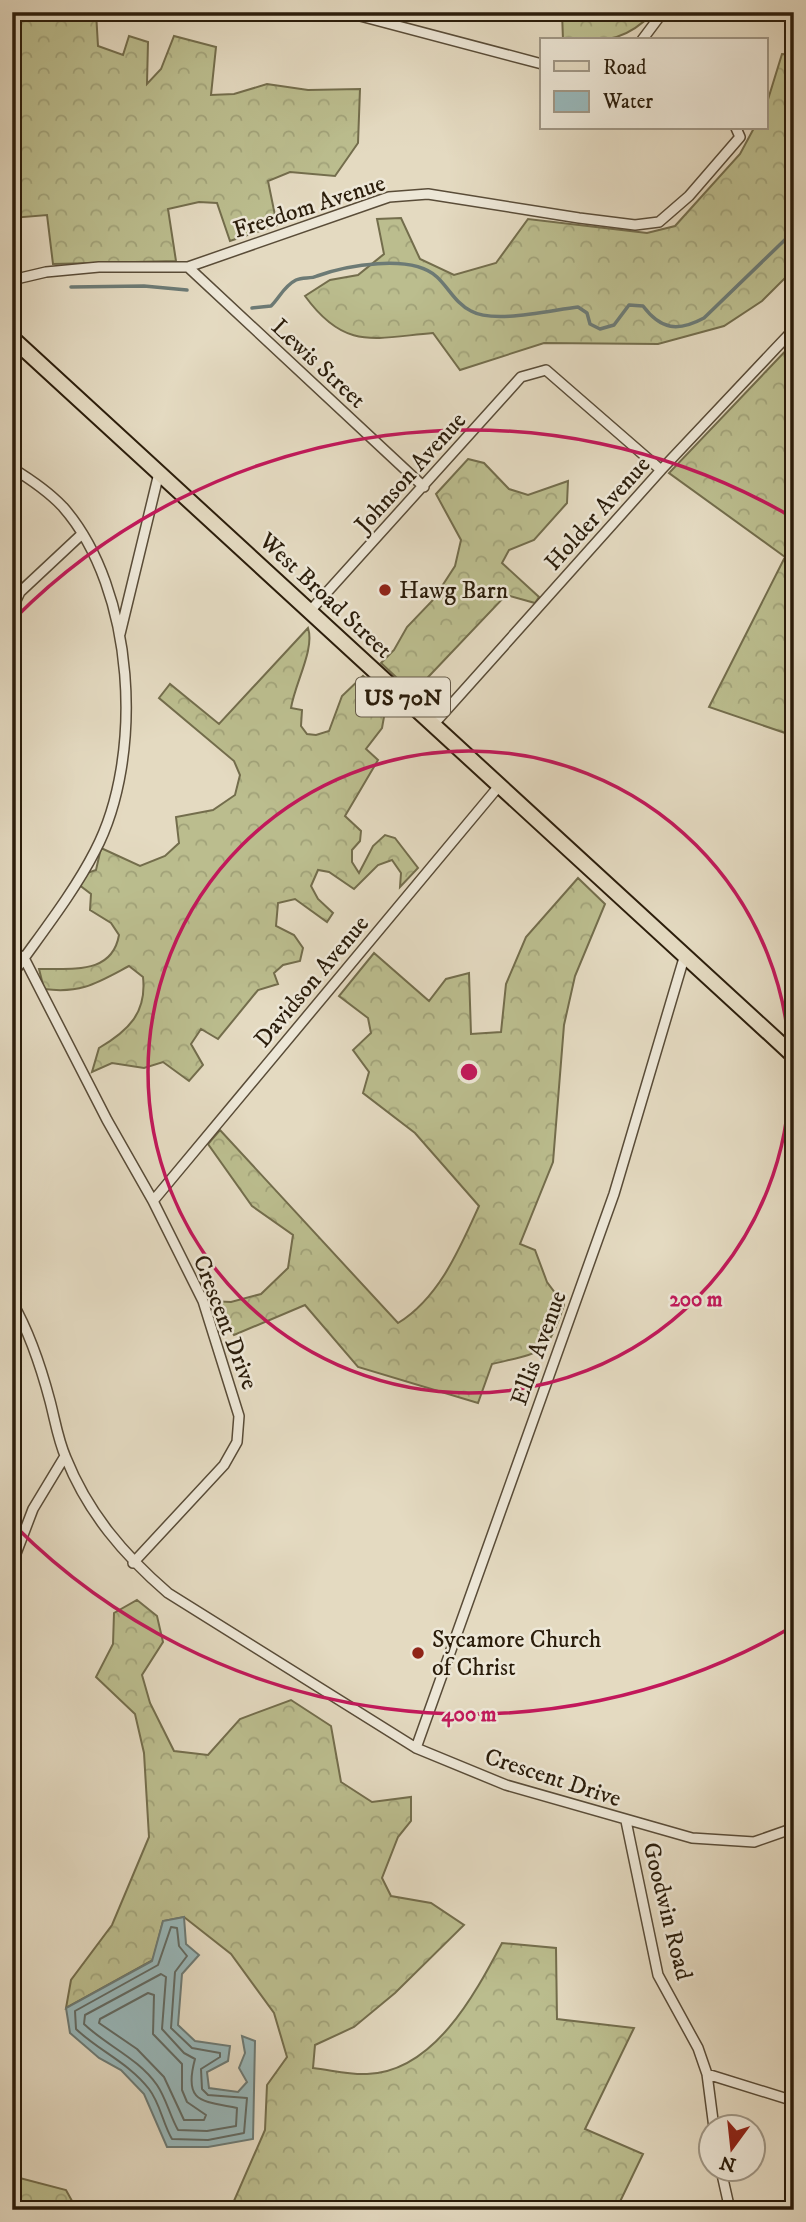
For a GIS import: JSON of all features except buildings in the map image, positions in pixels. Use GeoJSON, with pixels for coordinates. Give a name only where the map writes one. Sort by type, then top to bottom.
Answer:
{"type":"FeatureCollection","features":[{"type":"Feature","properties":{"kind":"main road","name":"West Broad Street"},"geometry":{"type":"LineString","coordinates":[[12,338],[684,958],[794,1056]]}},
{"type":"Feature","properties":{"kind":"street"},"geometry":{"type":"LineString","coordinates":[[345,12],[540,63]]}},
{"type":"Feature","properties":{"kind":"street"},"geometry":{"type":"LineString","coordinates":[[644,38],[663,12]]}},
{"type":"Feature","properties":{"kind":"street","name":"Freedom Avenue"},"geometry":{"type":"LineString","coordinates":[[12,280],[46,272],[99,267],[188,267],[389,197],[428,194],[590,220],[635,225],[659,222],[689,196],[740,137],[737,130]]}},
{"type":"Feature","properties":{"kind":"street","name":"Lewis Street"},"geometry":{"type":"LineString","coordinates":[[188,267],[424,487]]}},
{"type":"Feature","properties":{"kind":"street","name":"Holder Avenue"},"geometry":{"type":"LineString","coordinates":[[433,725],[661,470],[794,328]]}},
{"type":"Feature","properties":{"kind":"street","name":"Johnson Avenue"},"geometry":{"type":"LineString","coordinates":[[310,611],[521,377],[546,370],[661,470]]}},
{"type":"Feature","properties":{"kind":"street"},"geometry":{"type":"LineString","coordinates":[[12,468],[40,486],[62,507],[82,534],[98,567],[119,636],[128,703],[119,786],[95,852],[12,975]]}},
{"type":"Feature","properties":{"kind":"street"},"geometry":{"type":"LineString","coordinates":[[119,636],[159,473]]}},
{"type":"Feature","properties":{"kind":"street"},"geometry":{"type":"LineString","coordinates":[[12,609],[20,593],[82,534]]}},
{"type":"Feature","properties":{"kind":"street","name":"Davidson Avenue"},"geometry":{"type":"LineString","coordinates":[[153,1201],[499,786]]}},
{"type":"Feature","properties":{"kind":"street"},"geometry":{"type":"LineString","coordinates":[[12,951],[24,958]]}},
{"type":"Feature","properties":{"kind":"street","name":"Crescent Drive"},"geometry":{"type":"LineString","coordinates":[[24,958],[203,1301],[239,1416],[237,1442],[224,1465],[133,1563],[168,1593],[416,1748],[506,1786],[626,1821],[692,1838],[724,1843],[754,1842],[786,1834],[794,1828]]}},
{"type":"Feature","properties":{"kind":"street","name":"Ellis Avenue"},"geometry":{"type":"LineString","coordinates":[[416,1748],[614,1194],[684,958]]}},
{"type":"Feature","properties":{"kind":"street"},"geometry":{"type":"LineString","coordinates":[[12,1301],[25,1324],[44,1376],[65,1456],[99,1522],[133,1563]]}},
{"type":"Feature","properties":{"kind":"street"},"geometry":{"type":"LineString","coordinates":[[12,1564],[33,1509],[65,1456]]}},
{"type":"Feature","properties":{"kind":"street","name":"Goodwin Road"},"geometry":{"type":"LineString","coordinates":[[626,1821],[659,1975],[698,2048],[707,2074],[712,2114]]}},
{"type":"Feature","properties":{"kind":"street"},"geometry":{"type":"LineString","coordinates":[[707,2074],[794,2101]]}},
{"type":"Feature","properties":{"kind":"street"},"geometry":{"type":"LineString","coordinates":[[724,2184],[730,2210]]}},
{"type":"Feature","properties":{"kind":"green space"},"geometry":{"type":"Polygon","coordinates":[[[12,12],[96,12],[98,46],[123,55],[129,36],[148,42],[147,84],[161,69],[174,36],[216,47],[211,95],[234,94],[267,84],[308,90],[360,89],[358,143],[335,176],[290,172],[268,181],[277,225],[230,241],[217,203],[199,202],[168,209],[176,261],[53,264],[47,215],[12,218],[12,12]]]}},
{"type":"Feature","properties":{"kind":"green space"},"geometry":{"type":"Polygon","coordinates":[[[562,12],[654,12],[632,30],[612,38],[563,38],[562,12]]]}},
{"type":"Feature","properties":{"kind":"green space"},"geometry":{"type":"Polygon","coordinates":[[[782,54],[794,55],[794,281],[787,276],[762,301],[724,326],[658,344],[544,343],[460,370],[433,333],[377,338],[348,333],[320,314],[305,296],[330,280],[358,275],[384,254],[377,219],[401,218],[420,259],[454,275],[496,263],[528,219],[647,233],[675,226],[740,154],[753,130],[768,130],[768,100],[782,54]]]}},
{"type":"Feature","properties":{"kind":"green space"},"geometry":{"type":"Polygon","coordinates":[[[794,342],[794,736],[709,707],[785,557],[669,473],[794,342]]]}},
{"type":"Feature","properties":{"kind":"green space"},"geometry":{"type":"Polygon","coordinates":[[[468,459],[484,463],[509,489],[528,495],[568,481],[567,503],[534,540],[509,550],[502,563],[539,597],[535,603],[506,595],[413,693],[381,663],[394,650],[407,627],[433,600],[455,566],[461,540],[436,494],[468,459]]]}},
{"type":"Feature","properties":{"kind":"green space"},"geometry":{"type":"Polygon","coordinates":[[[308,628],[307,656],[291,708],[302,710],[301,726],[307,734],[316,735],[329,731],[342,696],[363,676],[387,700],[382,728],[366,749],[378,760],[345,816],[361,831],[360,841],[352,850],[352,862],[359,873],[373,846],[385,835],[395,838],[418,868],[400,887],[401,873],[392,860],[378,865],[354,889],[329,872],[318,870],[311,886],[318,899],[333,913],[327,922],[295,899],[278,903],[276,926],[294,935],[303,948],[300,961],[283,965],[274,973],[278,984],[258,990],[218,1039],[201,1029],[191,1044],[203,1065],[189,1081],[163,1062],[144,1068],[112,1063],[92,1072],[99,1048],[127,1028],[138,1011],[142,1001],[143,977],[129,966],[88,986],[68,990],[44,989],[39,969],[89,967],[108,957],[115,948],[119,935],[111,923],[90,910],[91,894],[78,884],[87,873],[96,870],[101,848],[140,866],[165,856],[179,843],[176,817],[213,810],[235,795],[240,775],[234,761],[159,698],[170,684],[219,724],[308,628]]]}},
{"type":"Feature","properties":{"kind":"green space"},"geometry":{"type":"Polygon","coordinates":[[[578,878],[605,904],[575,976],[564,1025],[553,1162],[520,1244],[535,1250],[547,1282],[564,1305],[547,1343],[532,1354],[492,1364],[478,1403],[358,1367],[305,1305],[234,1335],[211,1301],[231,1302],[261,1294],[288,1268],[293,1235],[252,1206],[208,1144],[220,1130],[398,1323],[412,1313],[447,1271],[479,1206],[415,1133],[363,1093],[369,1072],[353,1050],[371,1033],[368,1018],[339,996],[374,953],[429,1001],[446,979],[469,973],[471,1034],[501,1032],[506,984],[526,937],[578,878]]]}},
{"type":"Feature","properties":{"kind":"green space"},"geometry":{"type":"Polygon","coordinates":[[[137,1600],[157,1616],[163,1642],[142,1675],[150,1703],[174,1751],[208,1755],[240,1719],[291,1700],[331,1726],[341,1782],[372,1802],[411,1797],[411,1821],[398,1837],[382,1878],[391,1896],[431,1903],[464,1925],[395,1993],[354,2027],[315,2045],[313,2068],[367,2074],[391,2070],[413,2060],[432,2045],[465,2006],[502,1943],[556,1948],[557,2019],[634,2028],[585,2129],[643,2154],[616,2210],[230,2210],[265,2130],[267,2085],[287,2057],[274,2013],[231,1954],[184,1917],[163,1921],[153,1960],[66,2008],[71,1980],[112,1925],[149,1837],[144,1753],[135,1714],[96,1677],[113,1644],[114,1613],[137,1600]]]}},
{"type":"Feature","properties":{"kind":"green space"},"geometry":{"type":"Polygon","coordinates":[[[12,2176],[66,2190],[77,2210],[12,2210],[12,2176]]]}},
{"type":"Feature","properties":{"kind":"water"},"geometry":{"type":"Polygon","coordinates":[[[184,1917],[186,1944],[199,1955],[182,1974],[178,2025],[195,2041],[230,2046],[228,2061],[207,2072],[209,2088],[238,2092],[247,2082],[239,2068],[245,2053],[242,2036],[255,2041],[253,2139],[208,2147],[167,2147],[144,2094],[121,2070],[99,2058],[70,2033],[66,2008],[152,1961],[163,1921],[184,1917]]]}},
{"type":"Feature","properties":{"kind":"waterway"},"geometry":{"type":"LineString","coordinates":[[252,308],[271,306],[288,285],[299,279],[360,266],[395,264],[426,270],[437,277],[461,304],[481,315],[508,316],[578,307],[587,313],[590,324],[600,329],[614,325],[629,305],[643,306],[656,320],[678,327],[704,318],[794,231]]}},
{"type":"Feature","properties":{"kind":"waterway"},"geometry":{"type":"LineString","coordinates":[[71,287],[144,286],[187,290]]}},
{"type":"Feature","properties":{"kind":"place","name":"Hawg Barn"},"geometry":{"type":"Point","coordinates":[385,590]}},
{"type":"Feature","properties":{"kind":"place","name":"Sycamore Church of Christ"},"geometry":{"type":"Point","coordinates":[418,1653]}}]}
